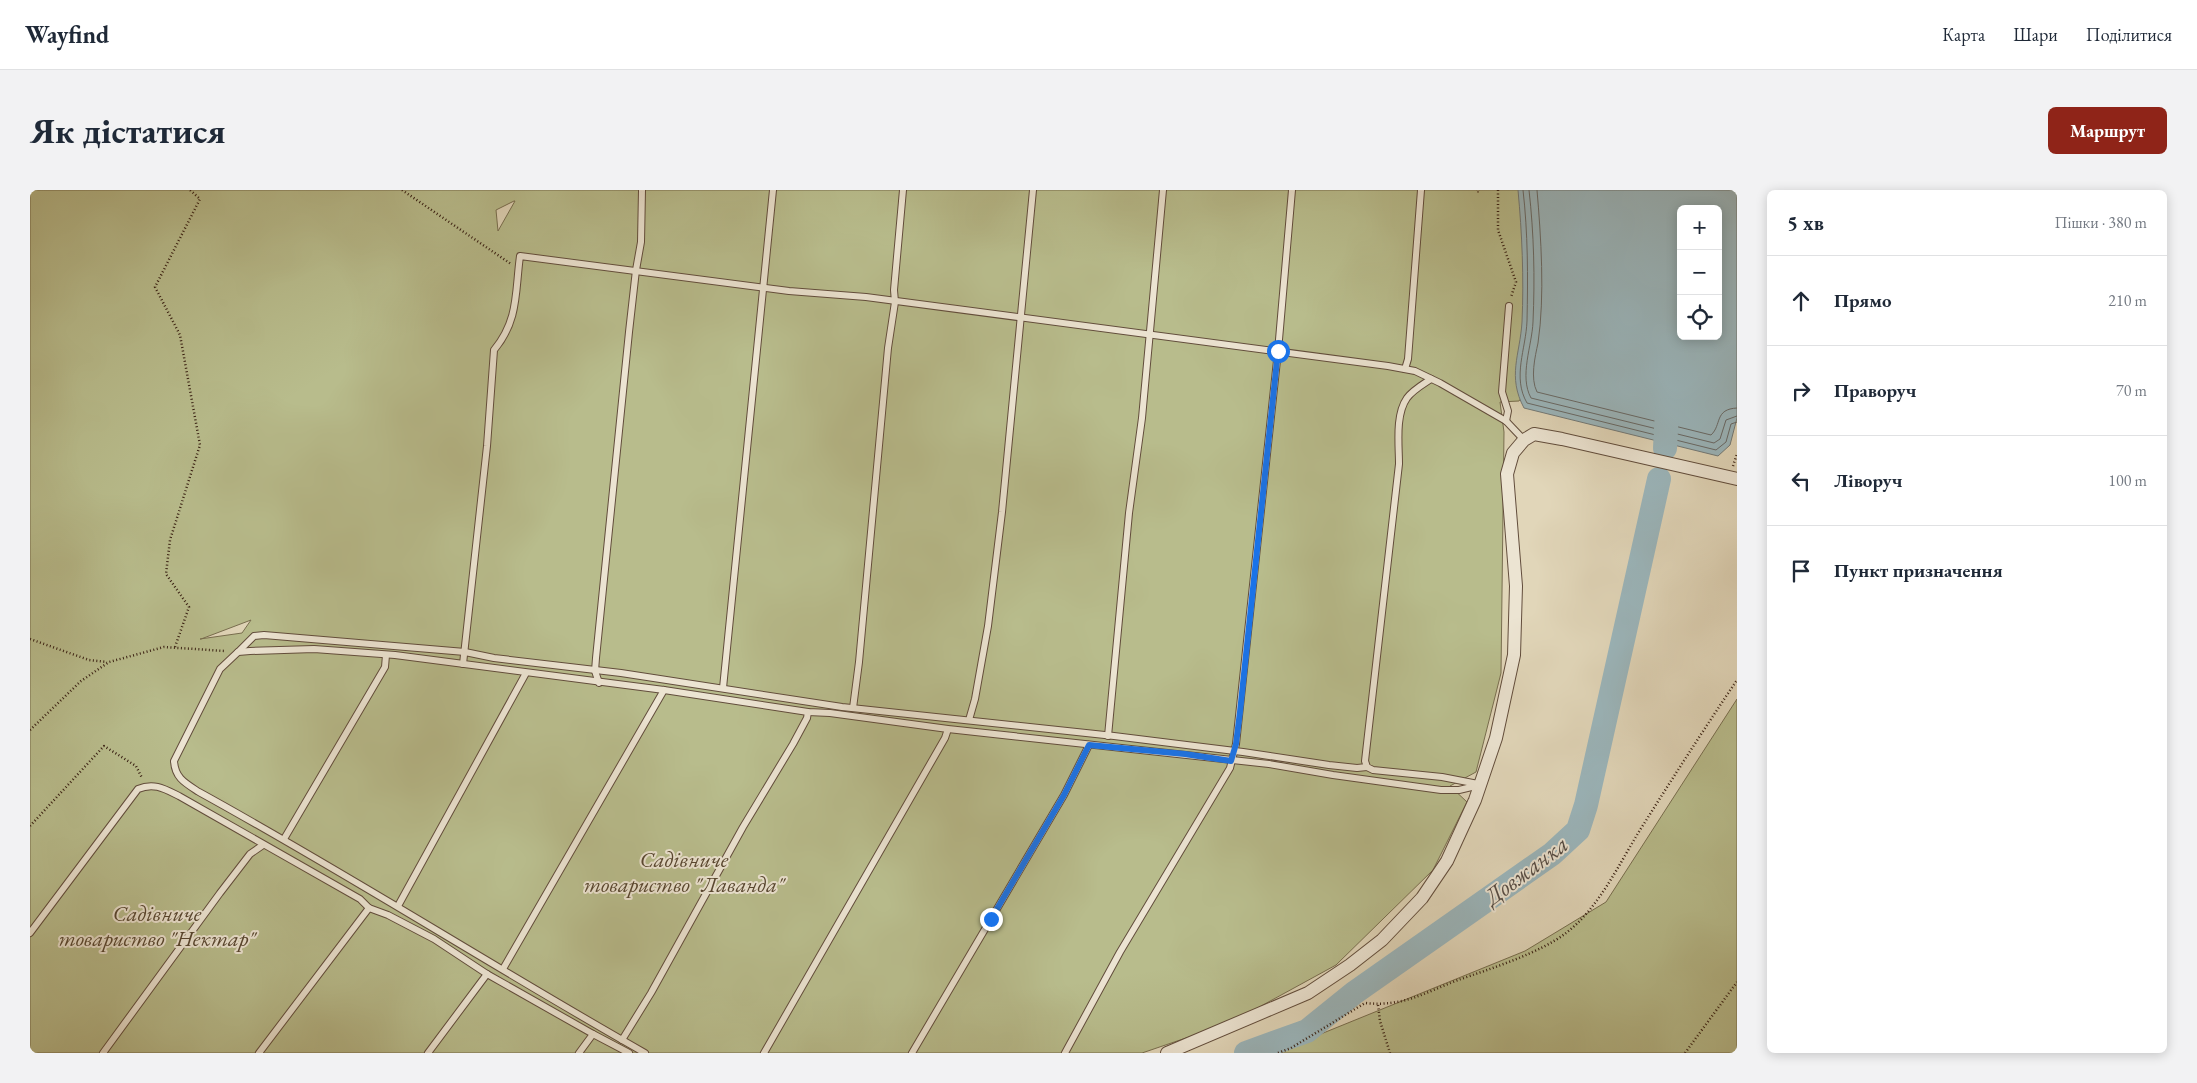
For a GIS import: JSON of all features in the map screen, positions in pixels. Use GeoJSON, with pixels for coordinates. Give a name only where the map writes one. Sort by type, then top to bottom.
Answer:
{"type":"FeatureCollection","features":[{"type":"Feature","properties":{"kind":"street"},"geometry":{"type":"LineString","coordinates":[[1166,1053],[1308,993],[1350,965],[1382,940],[1422,898],[1447,861],[1480,785],[1496,738],[1514,654],[1516,586],[1507,474],[1513,453],[1524,440],[1534,434],[1562,439],[1737,479]]}},
{"type":"Feature","properties":{"kind":"lane"},"geometry":{"type":"LineString","coordinates":[[599,682],[595,671],[636,270],[641,242],[642,190]]}},
{"type":"Feature","properties":{"kind":"lane"},"geometry":{"type":"LineString","coordinates":[[723,688],[773,190]]}},
{"type":"Feature","properties":{"kind":"lane"},"geometry":{"type":"LineString","coordinates":[[853,708],[860,662],[888,348],[895,302],[894,290],[903,190]]}},
{"type":"Feature","properties":{"kind":"lane"},"geometry":{"type":"LineString","coordinates":[[969,720],[975,699],[988,626],[1002,512],[1018,330],[1021,318],[1033,190]]}},
{"type":"Feature","properties":{"kind":"lane"},"geometry":{"type":"LineString","coordinates":[[1108,736],[1129,513],[1142,418],[1163,190]]}},
{"type":"Feature","properties":{"kind":"lane"},"geometry":{"type":"LineString","coordinates":[[1065,1053],[1120,952],[1230,768],[1240,712],[1278,351],[1292,190]]}},
{"type":"Feature","properties":{"kind":"lane"},"geometry":{"type":"LineString","coordinates":[[1405,370],[1408,358],[1408,335],[1421,190]]}},
{"type":"Feature","properties":{"kind":"lane"},"geometry":{"type":"LineString","coordinates":[[464,664],[487,446],[494,350],[512,321],[520,256],[1150,334],[1405,370],[1431,379],[1506,421],[1524,440]]}},
{"type":"Feature","properties":{"kind":"lane"},"geometry":{"type":"LineString","coordinates":[[1506,421],[1508,411],[1502,392],[1509,306]]}},
{"type":"Feature","properties":{"kind":"lane"},"geometry":{"type":"LineString","coordinates":[[1367,767],[1365,761],[1398,464],[1401,414],[1406,399],[1416,389],[1431,379]]}},
{"type":"Feature","properties":{"kind":"lane"},"geometry":{"type":"LineString","coordinates":[[646,1053],[526,985],[398,906],[180,780],[175,772],[174,761],[220,669],[254,636],[264,635],[465,652],[494,658],[723,688],[853,708],[1234,751],[1329,765],[1357,768],[1367,767],[1373,770],[1442,777],[1480,785]]}},
{"type":"Feature","properties":{"kind":"lane"},"geometry":{"type":"LineString","coordinates":[[238,652],[314,649],[386,654],[664,690],[808,712],[1269,764],[1441,790],[1459,790],[1480,785]]}},
{"type":"Feature","properties":{"kind":"lane"},"geometry":{"type":"LineString","coordinates":[[284,839],[385,667],[386,654]]}},
{"type":"Feature","properties":{"kind":"lane"},"geometry":{"type":"LineString","coordinates":[[398,906],[526,673]]}},
{"type":"Feature","properties":{"kind":"lane"},"geometry":{"type":"LineString","coordinates":[[502,969],[664,690]]}},
{"type":"Feature","properties":{"kind":"lane"},"geometry":{"type":"LineString","coordinates":[[622,1040],[651,993],[743,827],[793,744],[807,718],[808,712]]}},
{"type":"Feature","properties":{"kind":"lane"},"geometry":{"type":"LineString","coordinates":[[764,1053],[945,738],[948,729]]}},
{"type":"Feature","properties":{"kind":"lane"},"geometry":{"type":"LineString","coordinates":[[912,1053],[1064,795],[1089,745]]}},
{"type":"Feature","properties":{"kind":"lane"},"geometry":{"type":"LineString","coordinates":[[30,933],[138,789],[147,785],[157,786],[179,796],[360,899],[368,908],[388,915],[434,939],[488,974],[629,1053]]}},
{"type":"Feature","properties":{"kind":"lane"},"geometry":{"type":"LineString","coordinates":[[103,1053],[226,885],[250,854],[263,845]]}},
{"type":"Feature","properties":{"kind":"lane"},"geometry":{"type":"LineString","coordinates":[[259,1053],[368,908]]}},
{"type":"Feature","properties":{"kind":"lane"},"geometry":{"type":"LineString","coordinates":[[428,1053],[488,974]]}},
{"type":"Feature","properties":{"kind":"lane"},"geometry":{"type":"LineString","coordinates":[[579,1053],[593,1034]]}},
{"type":"Feature","properties":{"kind":"path"},"geometry":{"type":"LineString","coordinates":[[175,647],[189,607],[166,574],[169,549],[200,444],[180,335],[155,287],[200,199],[190,190]]}},
{"type":"Feature","properties":{"kind":"path"},"geometry":{"type":"LineString","coordinates":[[402,190],[518,270]]}},
{"type":"Feature","properties":{"kind":"path"},"geometry":{"type":"LineString","coordinates":[[1498,190],[1498,230],[1516,282],[1509,306]]}},
{"type":"Feature","properties":{"kind":"path"},"geometry":{"type":"LineString","coordinates":[[30,638],[89,660],[109,662]]}},
{"type":"Feature","properties":{"kind":"path"},"geometry":{"type":"LineString","coordinates":[[30,730],[81,681],[109,662],[164,646],[238,652]]}},
{"type":"Feature","properties":{"kind":"path"},"geometry":{"type":"LineString","coordinates":[[1278,1053],[1290,1048],[1365,1003],[1378,1005],[1406,1002],[1510,961],[1552,941],[1572,928],[1585,915],[1609,880],[1684,759],[1737,680]]}},
{"type":"Feature","properties":{"kind":"path"},"geometry":{"type":"LineString","coordinates":[[30,826],[104,746],[136,766],[141,775],[143,786]]}},
{"type":"Feature","properties":{"kind":"path"},"geometry":{"type":"LineString","coordinates":[[1685,1053],[1737,982]]}},
{"type":"Feature","properties":{"kind":"path"},"geometry":{"type":"LineString","coordinates":[[1378,1005],[1380,1021],[1390,1053]]}},
{"type":"Feature","properties":{"kind":"green space"},"geometry":{"type":"Polygon","coordinates":[[[30,190],[1477,190],[1478,193],[1479,190],[1528,190],[1524,394],[1519,401],[1500,402],[1504,432],[1501,673],[1476,772],[1450,786],[1467,802],[1433,870],[1336,965],[1230,1023],[1142,1053],[30,1053],[30,190]],[[515,201],[496,210],[498,231],[515,201]],[[251,620],[202,639],[242,633],[251,620]]]}},
{"type":"Feature","properties":{"kind":"green space"},"geometry":{"type":"Polygon","coordinates":[[[1737,699],[1737,1053],[1274,1053],[1525,951],[1606,902],[1737,699]]]}},
{"type":"Feature","properties":{"kind":"water"},"geometry":{"type":"Polygon","coordinates":[[[1518,190],[1737,190],[1737,418],[1730,445],[1718,456],[1524,408],[1516,386],[1515,375],[1523,305],[1518,190]]]}},
{"type":"Feature","properties":{"kind":"waterway","name":"Довжанка"},"geometry":{"type":"LineString","coordinates":[[1665,448],[1667,410]]}},
{"type":"Feature","properties":{"kind":"waterway","name":"Довжанка"},"geometry":{"type":"LineString","coordinates":[[1246,1053],[1307,1031],[1354,993],[1552,854],[1578,830],[1586,805],[1659,479]]}},
{"type":"Feature","properties":{"kind":"route"},"geometry":{"type":"LineString","coordinates":[[991,919],[1064,795],[1089,745],[1185,754],[1231,761],[1236,744],[1240,712],[1260,537],[1278,351]]}},
{"type":"Feature","properties":{"kind":"park label","name":"Садівниче товариство \"Лаванда\""},"geometry":{"type":"Point","coordinates":[684,872]}},
{"type":"Feature","properties":{"kind":"park label","name":"Садівниче товариство \"Нектар\""},"geometry":{"type":"Point","coordinates":[157,926]}}]}
